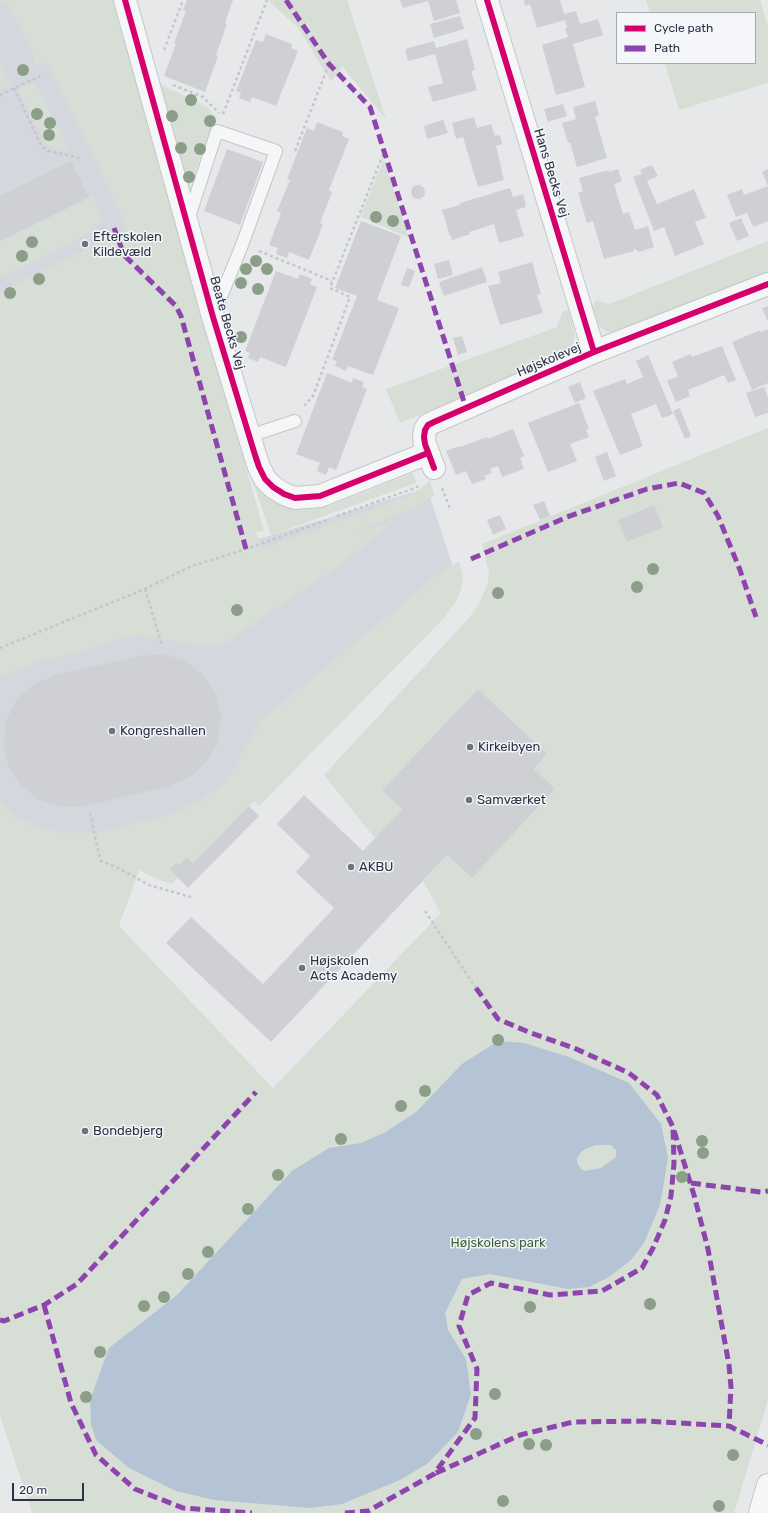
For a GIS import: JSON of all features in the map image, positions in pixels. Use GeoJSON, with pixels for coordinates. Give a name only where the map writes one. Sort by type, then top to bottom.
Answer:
{"type":"FeatureCollection","features":[{"type":"Feature","properties":{"kind":"street","name":"Beate Becks Vej"},"geometry":{"type":"LineString","coordinates":[[125,0],[151,75],[187,224],[213,317],[249,436],[259,467],[265,479],[273,487],[284,494],[295,498],[320,496],[431,461]]}},
{"type":"Feature","properties":{"kind":"street","name":"Hans Becks Vej"},"geometry":{"type":"LineString","coordinates":[[487,0],[594,352]]}},
{"type":"Feature","properties":{"kind":"street","name":"Højskolevej"},"geometry":{"type":"LineString","coordinates":[[431,461],[425,444],[425,430],[428,425],[594,352],[768,284]]}},
{"type":"Feature","properties":{"kind":"street"},"geometry":{"type":"LineString","coordinates":[[760,1513],[768,1484]]}},
{"type":"Feature","properties":{"kind":"lane"},"geometry":{"type":"LineString","coordinates":[[187,224],[217,131],[276,151],[242,245],[213,317]]}},
{"type":"Feature","properties":{"kind":"lane"},"geometry":{"type":"LineString","coordinates":[[249,436],[295,421]]}},
{"type":"Feature","properties":{"kind":"path"},"geometry":{"type":"LineString","coordinates":[[183,0],[151,75],[159,80],[203,98],[222,115],[266,0]]}},
{"type":"Feature","properties":{"kind":"path"},"geometry":{"type":"LineString","coordinates":[[276,151],[292,157],[329,64]]}},
{"type":"Feature","properties":{"kind":"path"},"geometry":{"type":"LineString","coordinates":[[0,95],[40,76]]}},
{"type":"Feature","properties":{"kind":"path"},"geometry":{"type":"LineString","coordinates":[[14,88],[42,147],[48,151],[80,158]]}},
{"type":"Feature","properties":{"kind":"path"},"geometry":{"type":"LineString","coordinates":[[295,421],[298,412],[313,396],[350,297],[330,288],[384,152]]}},
{"type":"Feature","properties":{"kind":"path"},"geometry":{"type":"LineString","coordinates":[[242,245],[332,281]]}},
{"type":"Feature","properties":{"kind":"path"},"geometry":{"type":"LineString","coordinates":[[0,648],[145,588],[192,566],[246,549],[412,489],[424,481],[431,461]]}},
{"type":"Feature","properties":{"kind":"path"},"geometry":{"type":"LineString","coordinates":[[145,588],[162,645]]}},
{"type":"Feature","properties":{"kind":"path"},"geometry":{"type":"LineString","coordinates":[[90,813],[101,862],[118,868],[149,885],[191,897]]}},
{"type":"Feature","properties":{"kind":"path"},"geometry":{"type":"LineString","coordinates":[[425,911],[476,988]]}},
{"type":"Feature","properties":{"kind":"shaded area","name":"Efterskolen Kildevæld"},"geometry":{"type":"Polygon","coordinates":[[[0,0],[102,0],[252,541],[427,488],[454,570],[225,789],[167,822],[0,864],[0,0]]]}},
{"type":"Feature","properties":{"kind":"green space"},"geometry":{"type":"Polygon","coordinates":[[[0,0],[113,0],[264,531],[256,532],[262,548],[382,506],[417,492],[430,480],[434,495],[425,503],[353,534],[394,521],[336,568],[223,645],[213,647],[136,635],[50,660],[49,657],[0,677],[0,292],[127,229],[84,136],[47,63],[35,64],[34,55],[6,1],[0,5],[0,0]]]}},
{"type":"Feature","properties":{"kind":"green space"},"geometry":{"type":"Polygon","coordinates":[[[268,0],[347,0],[386,119],[342,66],[331,81],[298,28],[268,0]]]}},
{"type":"Feature","properties":{"kind":"green space"},"geometry":{"type":"Polygon","coordinates":[[[646,0],[760,0],[768,27],[768,83],[679,110],[665,64],[756,64],[756,12],[650,12],[646,0]]]}},
{"type":"Feature","properties":{"kind":"green space"},"geometry":{"type":"Polygon","coordinates":[[[0,63],[11,84],[0,90],[0,63]]]}},
{"type":"Feature","properties":{"kind":"green space"},"geometry":{"type":"Polygon","coordinates":[[[35,82],[70,151],[46,145],[18,89],[35,82]]]}},
{"type":"Feature","properties":{"kind":"green space"},"geometry":{"type":"Polygon","coordinates":[[[157,83],[206,106],[216,117],[188,191],[157,83]]]}},
{"type":"Feature","properties":{"kind":"green space"},"geometry":{"type":"Polygon","coordinates":[[[384,160],[409,238],[360,216],[384,160]]]}},
{"type":"Feature","properties":{"kind":"green space"},"geometry":{"type":"Polygon","coordinates":[[[93,196],[102,217],[95,231],[0,278],[0,242],[93,196]]]}},
{"type":"Feature","properties":{"kind":"green space"},"geometry":{"type":"Polygon","coordinates":[[[768,241],[768,272],[619,332],[608,332],[599,326],[592,306],[597,300],[609,304],[768,241]]]}},
{"type":"Feature","properties":{"kind":"green space"},"geometry":{"type":"Polygon","coordinates":[[[569,310],[575,336],[573,344],[566,354],[400,423],[386,389],[557,327],[563,311],[569,310]]]}},
{"type":"Feature","properties":{"kind":"green space","name":"Højskolens park"},"geometry":{"type":"Polygon","coordinates":[[[768,428],[768,1400],[734,1513],[32,1513],[0,1416],[0,802],[18,818],[40,828],[60,832],[81,833],[104,831],[169,815],[196,803],[216,789],[231,773],[260,721],[442,571],[459,561],[463,578],[461,590],[455,603],[444,618],[259,806],[254,801],[193,863],[187,857],[179,865],[176,862],[169,869],[178,878],[171,884],[139,870],[119,926],[273,1088],[441,913],[423,881],[447,855],[472,878],[555,789],[534,769],[547,754],[478,689],[382,790],[402,809],[375,838],[324,775],[468,619],[478,605],[487,586],[489,573],[482,544],[768,428]]]}},
{"type":"Feature","properties":{"kind":"green space"},"geometry":{"type":"Polygon","coordinates":[[[413,473],[416,483],[271,535],[252,479],[268,495],[287,506],[312,509],[330,506],[413,473]]]}},
{"type":"Feature","properties":{"kind":"water"},"geometry":{"type":"Polygon","coordinates":[[[498,1041],[524,1043],[569,1057],[629,1083],[661,1124],[668,1158],[660,1205],[644,1243],[631,1260],[609,1277],[589,1287],[568,1289],[490,1274],[462,1279],[445,1313],[448,1330],[466,1359],[471,1394],[458,1432],[427,1464],[400,1480],[342,1504],[310,1508],[214,1500],[176,1491],[129,1468],[96,1440],[91,1424],[90,1400],[109,1348],[177,1295],[292,1171],[329,1148],[361,1143],[384,1133],[416,1112],[462,1064],[498,1041]],[[595,1145],[582,1151],[577,1159],[577,1163],[581,1169],[585,1171],[601,1168],[616,1157],[616,1150],[611,1145],[595,1145]]]}},
{"type":"Feature","properties":{"kind":"building"},"geometry":{"type":"Polygon","coordinates":[[[187,0],[233,0],[225,23],[227,24],[216,55],[218,56],[205,92],[164,76],[186,11],[183,10],[187,0]]]}},
{"type":"Feature","properties":{"kind":"building"},"geometry":{"type":"Polygon","coordinates":[[[400,0],[456,0],[460,13],[434,21],[428,1],[403,8],[400,0]]]}},
{"type":"Feature","properties":{"kind":"building"},"geometry":{"type":"Polygon","coordinates":[[[524,0],[560,0],[564,14],[576,11],[580,24],[598,19],[603,35],[573,44],[585,87],[556,95],[542,45],[568,37],[565,28],[567,28],[565,20],[537,28],[530,4],[525,6],[524,0]]]}},
{"type":"Feature","properties":{"kind":"building"},"geometry":{"type":"Polygon","coordinates":[[[460,16],[464,29],[434,38],[430,24],[460,16]]]}},
{"type":"Feature","properties":{"kind":"building"},"geometry":{"type":"Polygon","coordinates":[[[266,34],[292,44],[291,48],[298,51],[276,106],[252,97],[250,102],[239,98],[241,93],[236,91],[256,40],[263,42],[266,34]]]}},
{"type":"Feature","properties":{"kind":"building"},"geometry":{"type":"Polygon","coordinates":[[[467,39],[475,70],[471,71],[477,90],[433,102],[428,87],[443,83],[435,54],[408,61],[405,49],[434,41],[436,48],[467,39]]]}},
{"type":"Feature","properties":{"kind":"building"},"geometry":{"type":"Polygon","coordinates":[[[595,101],[599,115],[595,117],[607,158],[577,167],[570,142],[568,143],[562,123],[576,119],[573,107],[595,101]]]}},
{"type":"Feature","properties":{"kind":"building"},"geometry":{"type":"Polygon","coordinates":[[[563,104],[567,116],[548,122],[544,109],[563,104]]]}},
{"type":"Feature","properties":{"kind":"building"},"geometry":{"type":"Polygon","coordinates":[[[474,117],[477,128],[491,124],[495,136],[500,135],[502,144],[496,146],[504,180],[478,187],[463,137],[456,139],[452,123],[474,117]]]}},
{"type":"Feature","properties":{"kind":"building"},"geometry":{"type":"Polygon","coordinates":[[[443,120],[448,133],[427,139],[424,126],[443,120]]]}},
{"type":"Feature","properties":{"kind":"building"},"geometry":{"type":"Polygon","coordinates":[[[317,122],[343,132],[342,136],[349,139],[329,190],[332,192],[320,223],[323,224],[309,260],[289,252],[287,258],[276,254],[278,248],[269,245],[281,213],[277,211],[290,180],[287,179],[307,128],[314,131],[317,122]]]}},
{"type":"Feature","properties":{"kind":"building"},"geometry":{"type":"Polygon","coordinates":[[[227,149],[263,162],[240,225],[204,211],[227,149]]]}},
{"type":"Feature","properties":{"kind":"building","name":"Efterskolen Kildevæld"},"geometry":{"type":"Polygon","coordinates":[[[71,161],[89,197],[0,241],[0,196],[71,161]]]}},
{"type":"Feature","properties":{"kind":"building"},"geometry":{"type":"Polygon","coordinates":[[[652,165],[658,176],[647,181],[657,204],[694,189],[706,218],[695,222],[704,244],[675,256],[664,227],[654,231],[633,177],[642,174],[640,170],[652,165]]]}},
{"type":"Feature","properties":{"kind":"building"},"geometry":{"type":"Polygon","coordinates":[[[618,169],[622,181],[614,184],[623,214],[629,212],[635,230],[648,226],[654,247],[639,252],[633,248],[634,251],[604,259],[593,221],[587,223],[578,193],[583,191],[579,178],[618,169]]]}},
{"type":"Feature","properties":{"kind":"building"},"geometry":{"type":"Polygon","coordinates":[[[768,169],[768,186],[762,172],[768,169]]]}},
{"type":"Feature","properties":{"kind":"building"},"geometry":{"type":"Polygon","coordinates":[[[415,185],[421,185],[425,189],[425,195],[421,199],[415,199],[411,195],[411,189],[415,185]]]}},
{"type":"Feature","properties":{"kind":"building"},"geometry":{"type":"Polygon","coordinates":[[[768,186],[768,221],[753,227],[747,213],[736,217],[727,195],[742,189],[744,195],[768,186]]]}},
{"type":"Feature","properties":{"kind":"building"},"geometry":{"type":"Polygon","coordinates":[[[510,188],[513,197],[523,194],[526,207],[516,210],[524,236],[499,243],[494,224],[469,232],[470,234],[452,240],[442,210],[510,188]]]}},
{"type":"Feature","properties":{"kind":"building"},"geometry":{"type":"Polygon","coordinates":[[[741,218],[749,236],[737,241],[729,223],[741,218]]]}},
{"type":"Feature","properties":{"kind":"building"},"geometry":{"type":"Polygon","coordinates":[[[361,221],[401,236],[377,300],[399,308],[373,375],[348,366],[346,371],[335,366],[337,361],[332,360],[357,296],[335,288],[361,221]]]}},
{"type":"Feature","properties":{"kind":"building"},"geometry":{"type":"Polygon","coordinates":[[[449,260],[453,275],[438,279],[434,264],[449,260]]]}},
{"type":"Feature","properties":{"kind":"building"},"geometry":{"type":"Polygon","coordinates":[[[532,262],[541,294],[537,295],[543,313],[500,325],[488,286],[501,283],[498,272],[532,262]]]}},
{"type":"Feature","properties":{"kind":"building"},"geometry":{"type":"Polygon","coordinates":[[[482,267],[487,282],[444,296],[439,282],[482,267]]]}},
{"type":"Feature","properties":{"kind":"building"},"geometry":{"type":"Polygon","coordinates":[[[407,268],[415,271],[409,287],[401,285],[407,268]]]}},
{"type":"Feature","properties":{"kind":"building"},"geometry":{"type":"Polygon","coordinates":[[[276,271],[298,279],[300,274],[312,279],[310,284],[317,287],[286,367],[260,357],[258,362],[248,358],[250,353],[245,351],[276,271]]]}},
{"type":"Feature","properties":{"kind":"building"},"geometry":{"type":"Polygon","coordinates":[[[768,306],[768,322],[762,308],[768,306]]]}},
{"type":"Feature","properties":{"kind":"building"},"geometry":{"type":"Polygon","coordinates":[[[768,329],[768,383],[752,390],[732,342],[760,330],[761,332],[768,329]]]}},
{"type":"Feature","properties":{"kind":"building"},"geometry":{"type":"Polygon","coordinates":[[[462,336],[467,352],[458,355],[453,338],[462,336]]]}},
{"type":"Feature","properties":{"kind":"building"},"geometry":{"type":"Polygon","coordinates":[[[722,346],[736,380],[728,383],[724,375],[688,390],[690,396],[676,402],[667,381],[678,376],[672,362],[691,354],[692,357],[722,346]]]}},
{"type":"Feature","properties":{"kind":"building"},"geometry":{"type":"Polygon","coordinates":[[[648,355],[673,414],[662,418],[656,404],[631,414],[643,446],[620,455],[593,391],[625,379],[627,384],[643,377],[636,361],[648,355]]]}},
{"type":"Feature","properties":{"kind":"building"},"geometry":{"type":"Polygon","coordinates":[[[327,373],[352,383],[353,378],[364,382],[362,387],[367,389],[336,470],[329,467],[326,475],[317,471],[320,463],[296,454],[327,373]]]}},
{"type":"Feature","properties":{"kind":"building"},"geometry":{"type":"Polygon","coordinates":[[[580,382],[586,398],[575,403],[568,387],[580,382]]]}},
{"type":"Feature","properties":{"kind":"building"},"geometry":{"type":"Polygon","coordinates":[[[764,387],[768,397],[768,413],[755,417],[746,393],[764,387]]]}},
{"type":"Feature","properties":{"kind":"building"},"geometry":{"type":"Polygon","coordinates":[[[579,403],[589,429],[586,430],[589,437],[570,444],[577,461],[548,472],[528,423],[579,403]]]}},
{"type":"Feature","properties":{"kind":"building"},"geometry":{"type":"Polygon","coordinates":[[[680,408],[691,436],[685,439],[673,411],[680,408]]]}},
{"type":"Feature","properties":{"kind":"building"},"geometry":{"type":"Polygon","coordinates":[[[513,429],[524,456],[520,458],[524,469],[502,477],[498,466],[490,469],[492,473],[484,476],[486,479],[472,484],[466,471],[456,475],[446,451],[487,437],[488,439],[513,429]]]}},
{"type":"Feature","properties":{"kind":"building"},"geometry":{"type":"Polygon","coordinates":[[[607,452],[616,476],[604,481],[595,457],[607,452]]]}},
{"type":"Feature","properties":{"kind":"building"},"geometry":{"type":"Polygon","coordinates":[[[544,501],[550,516],[540,520],[533,505],[544,501]]]}},
{"type":"Feature","properties":{"kind":"building"},"geometry":{"type":"Polygon","coordinates":[[[654,505],[663,527],[627,542],[618,520],[654,505]]]}},
{"type":"Feature","properties":{"kind":"building"},"geometry":{"type":"Polygon","coordinates":[[[500,515],[506,529],[493,535],[487,520],[500,515]]]}},
{"type":"Feature","properties":{"kind":"building","name":"Kongreshallen"},"geometry":{"type":"Polygon","coordinates":[[[163,654],[185,661],[203,675],[216,695],[221,717],[218,741],[208,760],[191,777],[169,786],[85,806],[63,807],[40,800],[21,786],[9,767],[3,744],[6,721],[16,700],[34,684],[56,675],[140,656],[163,654]]]}},
{"type":"Feature","properties":{"kind":"building"},"geometry":{"type":"Polygon","coordinates":[[[478,689],[547,754],[534,769],[555,789],[472,878],[447,855],[271,1042],[166,943],[191,917],[263,984],[334,908],[296,872],[310,856],[277,824],[304,795],[363,851],[402,809],[382,790],[478,689]]]}},
{"type":"Feature","properties":{"kind":"building"},"geometry":{"type":"Polygon","coordinates":[[[249,806],[259,816],[188,888],[169,869],[177,862],[179,865],[187,857],[193,863],[249,806]]]}},
{"type":"Feature","properties":{"kind":"marked path"},"geometry":{"type":"LineString","coordinates":[[286,0],[329,64],[370,107],[466,408]]}},
{"type":"Feature","properties":{"kind":"marked path"},"geometry":{"type":"LineString","coordinates":[[114,228],[124,255],[176,306],[181,316],[246,549]]}},
{"type":"Feature","properties":{"kind":"marked path"},"geometry":{"type":"LineString","coordinates":[[471,559],[567,517],[647,489],[679,483],[704,493],[718,516],[740,570],[756,617]]}},
{"type":"Feature","properties":{"kind":"marked path"},"geometry":{"type":"LineString","coordinates":[[476,988],[498,1019],[531,1033],[574,1048],[629,1073],[657,1095],[673,1127],[694,1195],[708,1249],[729,1365],[731,1387],[729,1426],[768,1445]]}},
{"type":"Feature","properties":{"kind":"marked path"},"geometry":{"type":"LineString","coordinates":[[0,1320],[4,1321],[44,1305],[77,1284],[256,1092]]}},
{"type":"Feature","properties":{"kind":"marked path"},"geometry":{"type":"LineString","coordinates":[[345,1513],[368,1511],[434,1474],[475,1418],[477,1369],[459,1326],[468,1295],[491,1283],[550,1295],[602,1291],[642,1268],[653,1248],[665,1220],[671,1196],[674,1163],[673,1127]]}},
{"type":"Feature","properties":{"kind":"marked path"},"geometry":{"type":"LineString","coordinates":[[691,1183],[761,1192],[768,1191]]}},
{"type":"Feature","properties":{"kind":"marked path"},"geometry":{"type":"LineString","coordinates":[[44,1305],[71,1403],[96,1455],[135,1489],[183,1508],[252,1513]]}},
{"type":"Feature","properties":{"kind":"marked path"},"geometry":{"type":"LineString","coordinates":[[436,1473],[520,1435],[573,1422],[646,1421],[729,1426]]}},
{"type":"Feature","properties":{"kind":"cycle path"},"geometry":{"type":"LineString","coordinates":[[125,0],[213,317],[255,455],[265,479],[273,487],[284,494],[295,498],[320,496],[428,453]]}},
{"type":"Feature","properties":{"kind":"cycle path"},"geometry":{"type":"LineString","coordinates":[[487,0],[594,352]]}},
{"type":"Feature","properties":{"kind":"cycle path"},"geometry":{"type":"LineString","coordinates":[[434,468],[424,437],[425,430],[428,425],[594,352],[768,284]]}},
{"type":"Feature","properties":{"kind":"place","name":"Efterskolen Kildevæld"},"geometry":{"type":"Point","coordinates":[85,244]}},
{"type":"Feature","properties":{"kind":"place","name":"Kongreshallen"},"geometry":{"type":"Point","coordinates":[112,731]}},
{"type":"Feature","properties":{"kind":"place","name":"Kirkeibyen"},"geometry":{"type":"Point","coordinates":[470,747]}},
{"type":"Feature","properties":{"kind":"place","name":"Samværket"},"geometry":{"type":"Point","coordinates":[469,800]}},
{"type":"Feature","properties":{"kind":"place","name":"AKBU"},"geometry":{"type":"Point","coordinates":[351,867]}},
{"type":"Feature","properties":{"kind":"place","name":"Højskolen Acts Academy"},"geometry":{"type":"Point","coordinates":[302,968]}},
{"type":"Feature","properties":{"kind":"place","name":"Bondebjerg"},"geometry":{"type":"Point","coordinates":[85,1131]}}]}
